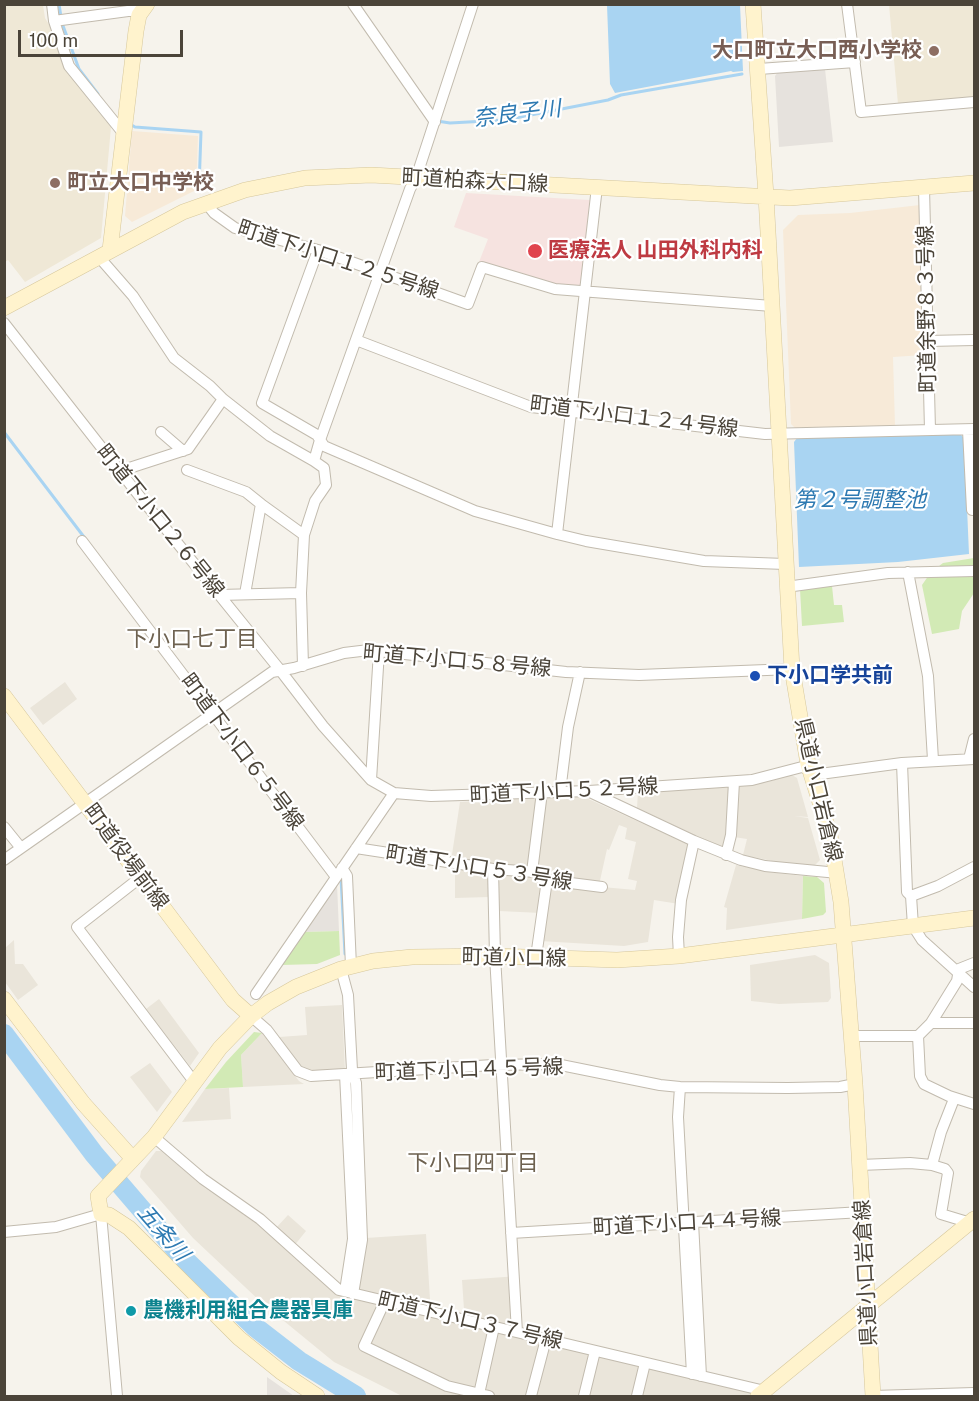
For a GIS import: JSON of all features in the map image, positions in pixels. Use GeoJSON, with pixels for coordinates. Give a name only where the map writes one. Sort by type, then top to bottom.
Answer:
{"type":"FeatureCollection","features":[{"type":"Feature","properties":{"kind":"street"},"geometry":{"type":"LineString","coordinates":[[52,4],[54,21],[69,66],[124,134]]}},
{"type":"Feature","properties":{"kind":"street"},"geometry":{"type":"LineString","coordinates":[[353,4],[435,122]]}},
{"type":"Feature","properties":{"kind":"street"},"geometry":{"type":"LineString","coordinates":[[314,461],[380,272],[416,178],[473,4]]}},
{"type":"Feature","properties":{"kind":"street","name":"県道小口岩倉線"},"geometry":{"type":"LineString","coordinates":[[753,4],[759,69],[792,669],[810,770],[830,836],[838,873],[845,933],[873,1396]]}},
{"type":"Feature","properties":{"kind":"street"},"geometry":{"type":"LineString","coordinates":[[847,4],[861,112],[975,102]]}},
{"type":"Feature","properties":{"kind":"street"},"geometry":{"type":"LineString","coordinates":[[54,21],[142,7],[136,32],[124,134],[104,253],[174,358],[270,436],[324,468],[326,485],[315,501],[304,535],[301,593],[303,666]]}},
{"type":"Feature","properties":{"kind":"street"},"geometry":{"type":"LineString","coordinates":[[759,69],[855,62]]}},
{"type":"Feature","properties":{"kind":"street","name":"町道柏森大口線"},"geometry":{"type":"LineString","coordinates":[[4,308],[104,253],[206,203],[251,188],[305,178],[352,175],[790,198],[975,183]]}},
{"type":"Feature","properties":{"kind":"street"},"geometry":{"type":"LineString","coordinates":[[557,534],[597,187]]}},
{"type":"Feature","properties":{"kind":"street","name":"町道余野８３号線"},"geometry":{"type":"LineString","coordinates":[[924,188],[930,430]]}},
{"type":"Feature","properties":{"kind":"street","name":"町道下小口１２５号線"},"geometry":{"type":"LineString","coordinates":[[206,203],[214,213],[235,228],[318,249],[468,304],[482,267],[555,289],[772,306]]}},
{"type":"Feature","properties":{"kind":"street"},"geometry":{"type":"LineString","coordinates":[[318,249],[262,403],[317,435],[324,446],[476,511],[557,534],[704,561],[785,564]]}},
{"type":"Feature","properties":{"kind":"street","name":"町道下小口２６号線"},"geometry":{"type":"LineString","coordinates":[[4,323],[323,726],[371,780],[394,793]]}},
{"type":"Feature","properties":{"kind":"street","name":"町道下小口１２４号線"},"geometry":{"type":"LineString","coordinates":[[356,340],[531,407],[765,434],[971,429]]}},
{"type":"Feature","properties":{"kind":"street"},"geometry":{"type":"LineString","coordinates":[[928,341],[975,340]]}},
{"type":"Feature","properties":{"kind":"street"},"geometry":{"type":"LineString","coordinates":[[120,471],[188,449],[223,399]]}},
{"type":"Feature","properties":{"kind":"street"},"geometry":{"type":"LineString","coordinates":[[971,429],[972,510],[975,510]]}},
{"type":"Feature","properties":{"kind":"street"},"geometry":{"type":"LineString","coordinates":[[161,432],[183,451]]}},
{"type":"Feature","properties":{"kind":"street"},"geometry":{"type":"LineString","coordinates":[[187,470],[246,492],[304,535]]}},
{"type":"Feature","properties":{"kind":"street"},"geometry":{"type":"LineString","coordinates":[[245,594],[261,504]]}},
{"type":"Feature","properties":{"kind":"street","name":"町道下小口６５号線"},"geometry":{"type":"LineString","coordinates":[[82,541],[213,714],[339,873]]}},
{"type":"Feature","properties":{"kind":"street"},"geometry":{"type":"LineString","coordinates":[[786,587],[908,572],[975,571]]}},
{"type":"Feature","properties":{"kind":"street"},"geometry":{"type":"LineString","coordinates":[[908,572],[928,676],[933,760]]}},
{"type":"Feature","properties":{"kind":"street"},"geometry":{"type":"LineString","coordinates":[[219,595],[301,593]]}},
{"type":"Feature","properties":{"kind":"street"},"geometry":{"type":"LineString","coordinates":[[371,780],[379,651]]}},
{"type":"Feature","properties":{"kind":"street","name":"町道下小口５８号線"},"geometry":{"type":"LineString","coordinates":[[4,860],[272,672],[303,666],[350,652],[379,651],[580,672],[639,675],[792,669]]}},
{"type":"Feature","properties":{"kind":"street"},"geometry":{"type":"LineString","coordinates":[[560,792],[568,727],[580,672]]}},
{"type":"Feature","properties":{"kind":"street","name":"町道役場前線"},"geometry":{"type":"LineString","coordinates":[[4,696],[233,1000],[251,1016]]}},
{"type":"Feature","properties":{"kind":"street"},"geometry":{"type":"LineString","coordinates":[[972,759],[975,739]]}},
{"type":"Feature","properties":{"kind":"street","name":"町道下小口５２号線"},"geometry":{"type":"LineString","coordinates":[[394,793],[431,796],[589,791],[734,782],[802,767],[820,774],[902,763],[972,759]]}},
{"type":"Feature","properties":{"kind":"street"},"geometry":{"type":"LineString","coordinates":[[902,763],[907,891],[910,896],[914,926],[922,940],[975,987]]}},
{"type":"Feature","properties":{"kind":"street"},"geometry":{"type":"LineString","coordinates":[[726,855],[731,836],[734,782]]}},
{"type":"Feature","properties":{"kind":"street"},"geometry":{"type":"LineString","coordinates":[[589,791],[726,855],[765,866],[838,873]]}},
{"type":"Feature","properties":{"kind":"street"},"geometry":{"type":"LineString","coordinates":[[532,872],[542,792]]}},
{"type":"Feature","properties":{"kind":"street"},"geometry":{"type":"LineString","coordinates":[[256,994],[394,793]]}},
{"type":"Feature","properties":{"kind":"street"},"geometry":{"type":"LineString","coordinates":[[4,827],[21,848]]}},
{"type":"Feature","properties":{"kind":"street"},"geometry":{"type":"LineString","coordinates":[[679,956],[681,900],[694,841]]}},
{"type":"Feature","properties":{"kind":"street","name":"町道下小口５３号線"},"geometry":{"type":"LineString","coordinates":[[356,848],[493,869],[532,872],[547,880],[602,886]]}},
{"type":"Feature","properties":{"kind":"street"},"geometry":{"type":"LineString","coordinates":[[910,896],[939,886],[975,867]]}},
{"type":"Feature","properties":{"kind":"street"},"geometry":{"type":"LineString","coordinates":[[493,869],[495,956],[517,1332]]}},
{"type":"Feature","properties":{"kind":"street"},"geometry":{"type":"LineString","coordinates":[[339,873],[347,876],[346,968],[352,1070],[350,1073],[353,1239],[349,1292]]}},
{"type":"Feature","properties":{"kind":"street"},"geometry":{"type":"LineString","coordinates":[[141,877],[77,927],[195,1083]]}},
{"type":"Feature","properties":{"kind":"street"},"geometry":{"type":"LineString","coordinates":[[536,957],[547,880]]}},
{"type":"Feature","properties":{"kind":"street","name":"町道小口線"},"geometry":{"type":"LineString","coordinates":[[101,1214],[98,1196],[154,1137],[220,1048],[251,1016],[296,987],[346,968],[396,958],[495,956],[617,960],[679,956],[975,918]]}},
{"type":"Feature","properties":{"kind":"street"},"geometry":{"type":"LineString","coordinates":[[852,1036],[918,1036],[931,1023],[959,974],[959,969],[975,963]]}},
{"type":"Feature","properties":{"kind":"street"},"geometry":{"type":"LineString","coordinates":[[4,999],[130,1163]]}},
{"type":"Feature","properties":{"kind":"street","name":"町道下小口４５号線"},"geometry":{"type":"LineString","coordinates":[[251,1016],[267,1030],[298,1071],[311,1076],[556,1064],[660,1085],[829,1088],[855,1084]]}},
{"type":"Feature","properties":{"kind":"street"},"geometry":{"type":"LineString","coordinates":[[931,1023],[975,1023]]}},
{"type":"Feature","properties":{"kind":"street"},"geometry":{"type":"LineString","coordinates":[[918,1036],[920,1076],[924,1084],[954,1099],[975,1104]]}},
{"type":"Feature","properties":{"kind":"street"},"geometry":{"type":"LineString","coordinates":[[349,1292],[362,1240],[356,1083],[350,1073]]}},
{"type":"Feature","properties":{"kind":"street"},"geometry":{"type":"LineString","coordinates":[[680,1086],[678,1118],[688,1222],[696,1375]]}},
{"type":"Feature","properties":{"kind":"street"},"geometry":{"type":"LineString","coordinates":[[932,1165],[941,1132],[954,1099]]}},
{"type":"Feature","properties":{"kind":"street","name":"町道下小口３７号線"},"geometry":{"type":"LineString","coordinates":[[154,1137],[203,1179],[261,1219],[339,1290],[696,1375],[762,1394]]}},
{"type":"Feature","properties":{"kind":"street"},"geometry":{"type":"LineString","coordinates":[[860,1165],[910,1163],[945,1169],[948,1173],[941,1214],[973,1222]]}},
{"type":"Feature","properties":{"kind":"street","name":"町道下小口４４号線"},"geometry":{"type":"LineString","coordinates":[[511,1233],[862,1212]]}},
{"type":"Feature","properties":{"kind":"street"},"geometry":{"type":"LineString","coordinates":[[4,1232],[56,1227],[101,1214],[114,1218],[129,1228],[239,1338],[281,1372],[317,1396]]}},
{"type":"Feature","properties":{"kind":"street"},"geometry":{"type":"LineString","coordinates":[[101,1214],[117,1396]]}},
{"type":"Feature","properties":{"kind":"street"},"geometry":{"type":"LineString","coordinates":[[762,1394],[973,1222]]}},
{"type":"Feature","properties":{"kind":"street"},"geometry":{"type":"LineString","coordinates":[[385,1301],[363,1346],[447,1386],[484,1395],[494,1327]]}},
{"type":"Feature","properties":{"kind":"street"},"geometry":{"type":"LineString","coordinates":[[531,1396],[546,1339]]}},
{"type":"Feature","properties":{"kind":"street"},"geometry":{"type":"LineString","coordinates":[[584,1396],[595,1351]]}},
{"type":"Feature","properties":{"kind":"street"},"geometry":{"type":"LineString","coordinates":[[637,1396],[645,1363]]}},
{"type":"Feature","properties":{"kind":"street"},"geometry":{"type":"LineString","coordinates":[[873,1396],[975,1393]]}},
{"type":"Feature","properties":{"kind":"shaded area","name":"町立大口中学校"},"geometry":{"type":"Polygon","coordinates":[[[5,5],[43,5],[45,18],[111,127],[101,238],[25,282],[8,260],[5,262],[5,5]]]}},
{"type":"Feature","properties":{"kind":"shaded area","name":"大口町立大口西小学校"},"geometry":{"type":"Polygon","coordinates":[[[889,5],[974,5],[974,97],[898,104],[889,5]]]}},
{"type":"Feature","properties":{"kind":"shaded area"},"geometry":{"type":"Polygon","coordinates":[[[825,69],[833,142],[779,147],[775,76],[778,72],[825,69]]]}},
{"type":"Feature","properties":{"kind":"shaded area"},"geometry":{"type":"Polygon","coordinates":[[[132,131],[198,136],[196,190],[132,222],[125,216],[132,131]]]}},
{"type":"Feature","properties":{"kind":"shaded area","name":"医療法人 山田外科内科"},"geometry":{"type":"Polygon","coordinates":[[[466,193],[590,200],[592,203],[581,287],[555,285],[479,262],[488,239],[454,227],[466,193]]]}},
{"type":"Feature","properties":{"kind":"shaded area"},"geometry":{"type":"Polygon","coordinates":[[[920,205],[923,355],[893,357],[895,426],[795,428],[791,424],[783,230],[798,215],[850,213],[920,205]]]}},
{"type":"Feature","properties":{"kind":"shaded area"},"geometry":{"type":"Polygon","coordinates":[[[65,682],[77,699],[43,725],[30,708],[65,682]]]}},
{"type":"Feature","properties":{"kind":"shaded area"},"geometry":{"type":"Polygon","coordinates":[[[792,775],[797,778],[808,817],[794,816],[808,818],[820,860],[814,866],[792,865],[743,855],[747,839],[734,837],[738,786],[767,782],[792,775]]]}},
{"type":"Feature","properties":{"kind":"shaded area"},"geometry":{"type":"Polygon","coordinates":[[[729,787],[725,846],[722,848],[637,808],[638,792],[729,787]]]}},
{"type":"Feature","properties":{"kind":"shaded area"},"geometry":{"type":"Polygon","coordinates":[[[539,797],[529,869],[451,861],[460,802],[539,797]]]}},
{"type":"Feature","properties":{"kind":"shaded area"},"geometry":{"type":"Polygon","coordinates":[[[544,797],[584,797],[692,846],[679,904],[654,900],[648,942],[624,946],[540,941],[548,882],[635,890],[637,881],[628,879],[636,842],[625,839],[627,828],[619,825],[609,850],[607,849],[599,885],[548,878],[535,869],[544,797]]]}},
{"type":"Feature","properties":{"kind":"shaded area"},"geometry":{"type":"Polygon","coordinates":[[[736,865],[803,876],[802,919],[726,930],[727,908],[724,907],[736,865]]]}},
{"type":"Feature","properties":{"kind":"shaded area"},"geometry":{"type":"Polygon","coordinates":[[[455,866],[489,871],[489,897],[455,898],[455,866]]]}},
{"type":"Feature","properties":{"kind":"shaded area"},"geometry":{"type":"Polygon","coordinates":[[[500,872],[535,874],[545,881],[541,913],[499,911],[498,875],[500,872]]]}},
{"type":"Feature","properties":{"kind":"shaded area"},"geometry":{"type":"Polygon","coordinates":[[[337,884],[339,931],[304,932],[337,884]]]}},
{"type":"Feature","properties":{"kind":"shaded area"},"geometry":{"type":"Polygon","coordinates":[[[14,940],[15,964],[23,964],[38,985],[18,1000],[5,982],[5,948],[14,940]]]}},
{"type":"Feature","properties":{"kind":"shaded area"},"geometry":{"type":"Polygon","coordinates":[[[815,955],[829,963],[831,998],[828,1002],[779,1004],[751,1001],[750,965],[815,955]]]}},
{"type":"Feature","properties":{"kind":"shaded area"},"geometry":{"type":"Polygon","coordinates":[[[159,999],[199,1053],[190,1066],[146,1009],[159,999]]]}},
{"type":"Feature","properties":{"kind":"shaded area"},"geometry":{"type":"Polygon","coordinates":[[[342,1005],[345,1071],[311,1072],[304,1070],[279,1037],[307,1035],[305,1007],[342,1005]]]}},
{"type":"Feature","properties":{"kind":"shaded area"},"geometry":{"type":"Polygon","coordinates":[[[262,1033],[299,1081],[304,1084],[243,1087],[241,1055],[262,1033]]]}},
{"type":"Feature","properties":{"kind":"shaded area"},"geometry":{"type":"Polygon","coordinates":[[[150,1063],[172,1092],[157,1112],[130,1077],[150,1063]]]}},
{"type":"Feature","properties":{"kind":"shaded area"},"geometry":{"type":"Polygon","coordinates":[[[229,1088],[231,1119],[182,1122],[205,1089],[229,1088]]]}},
{"type":"Feature","properties":{"kind":"shaded area"},"geometry":{"type":"Polygon","coordinates":[[[156,1151],[161,1151],[205,1188],[261,1226],[337,1294],[366,1238],[426,1234],[431,1316],[465,1324],[462,1280],[519,1276],[522,1327],[526,1331],[762,1386],[749,1396],[402,1396],[334,1362],[262,1303],[193,1238],[140,1177],[141,1171],[156,1151]]]}},
{"type":"Feature","properties":{"kind":"shaded area"},"geometry":{"type":"Polygon","coordinates":[[[288,1215],[306,1231],[294,1246],[275,1229],[288,1215]]]}},
{"type":"Feature","properties":{"kind":"shaded area"},"geometry":{"type":"Polygon","coordinates":[[[267,1377],[294,1396],[267,1396],[267,1377]]]}},
{"type":"Feature","properties":{"kind":"green space"},"geometry":{"type":"Polygon","coordinates":[[[974,558],[974,593],[962,611],[959,629],[932,634],[922,585],[931,572],[943,563],[974,558]]]}},
{"type":"Feature","properties":{"kind":"green space"},"geometry":{"type":"Polygon","coordinates":[[[832,586],[834,605],[842,605],[844,622],[802,626],[800,589],[832,586]]]}},
{"type":"Feature","properties":{"kind":"green space"},"geometry":{"type":"Polygon","coordinates":[[[803,876],[817,877],[824,883],[826,912],[823,915],[802,919],[803,876]]]}},
{"type":"Feature","properties":{"kind":"green space"},"geometry":{"type":"Polygon","coordinates":[[[339,931],[340,955],[317,964],[282,965],[304,932],[339,931]]]}},
{"type":"Feature","properties":{"kind":"green space"},"geometry":{"type":"Polygon","coordinates":[[[254,1032],[262,1033],[241,1055],[243,1087],[205,1089],[226,1062],[254,1032]]]}},
{"type":"Feature","properties":{"kind":"water"},"geometry":{"type":"Polygon","coordinates":[[[607,5],[740,5],[743,71],[731,71],[615,93],[610,84],[607,5]]]}},
{"type":"Feature","properties":{"kind":"water","name":"第２号調整池"},"geometry":{"type":"Polygon","coordinates":[[[960,434],[964,438],[969,554],[898,562],[799,567],[794,442],[797,438],[960,434]]]}},
{"type":"Feature","properties":{"kind":"waterway"},"geometry":{"type":"LineString","coordinates":[[59,4],[61,17]]}},
{"type":"Feature","properties":{"kind":"waterway"},"geometry":{"type":"LineString","coordinates":[[62,23],[79,69],[98,94]]}},
{"type":"Feature","properties":{"kind":"waterway","name":"奈良子川"},"geometry":{"type":"LineString","coordinates":[[437,121],[450,123],[505,120],[608,100],[621,95],[742,74]]}},
{"type":"Feature","properties":{"kind":"waterway"},"geometry":{"type":"LineString","coordinates":[[130,124],[135,127],[201,132],[199,188]]}},
{"type":"Feature","properties":{"kind":"waterway"},"geometry":{"type":"LineString","coordinates":[[4,432],[84,537]]}},
{"type":"Feature","properties":{"kind":"waterway"},"geometry":{"type":"LineString","coordinates":[[341,878],[345,954]]}},
{"type":"Feature","properties":{"kind":"waterway","name":"五条川"},"geometry":{"type":"LineString","coordinates":[[4,1034],[94,1154],[184,1259],[255,1327],[299,1361],[356,1396]]}},
{"type":"Feature","properties":{"kind":"place","name":"大口町立大口西小学校"},"geometry":{"type":"Point","coordinates":[934,51]}},
{"type":"Feature","properties":{"kind":"place","name":"町立大口中学校"},"geometry":{"type":"Point","coordinates":[55,183]}},
{"type":"Feature","properties":{"kind":"place","name":"医療法人 山田外科内科"},"geometry":{"type":"Point","coordinates":[535,251]}},
{"type":"Feature","properties":{"kind":"place","name":"下小口学共前"},"geometry":{"type":"Point","coordinates":[755,676]}},
{"type":"Feature","properties":{"kind":"place","name":"農機利用組合農器具庫"},"geometry":{"type":"Point","coordinates":[131,1311]}},
{"type":"Feature","properties":{"kind":"district","name":"下小口七丁目"},"geometry":{"type":"Point","coordinates":[192,639]}},
{"type":"Feature","properties":{"kind":"district","name":"下小口四丁目"},"geometry":{"type":"Point","coordinates":[473,1163]}}]}
